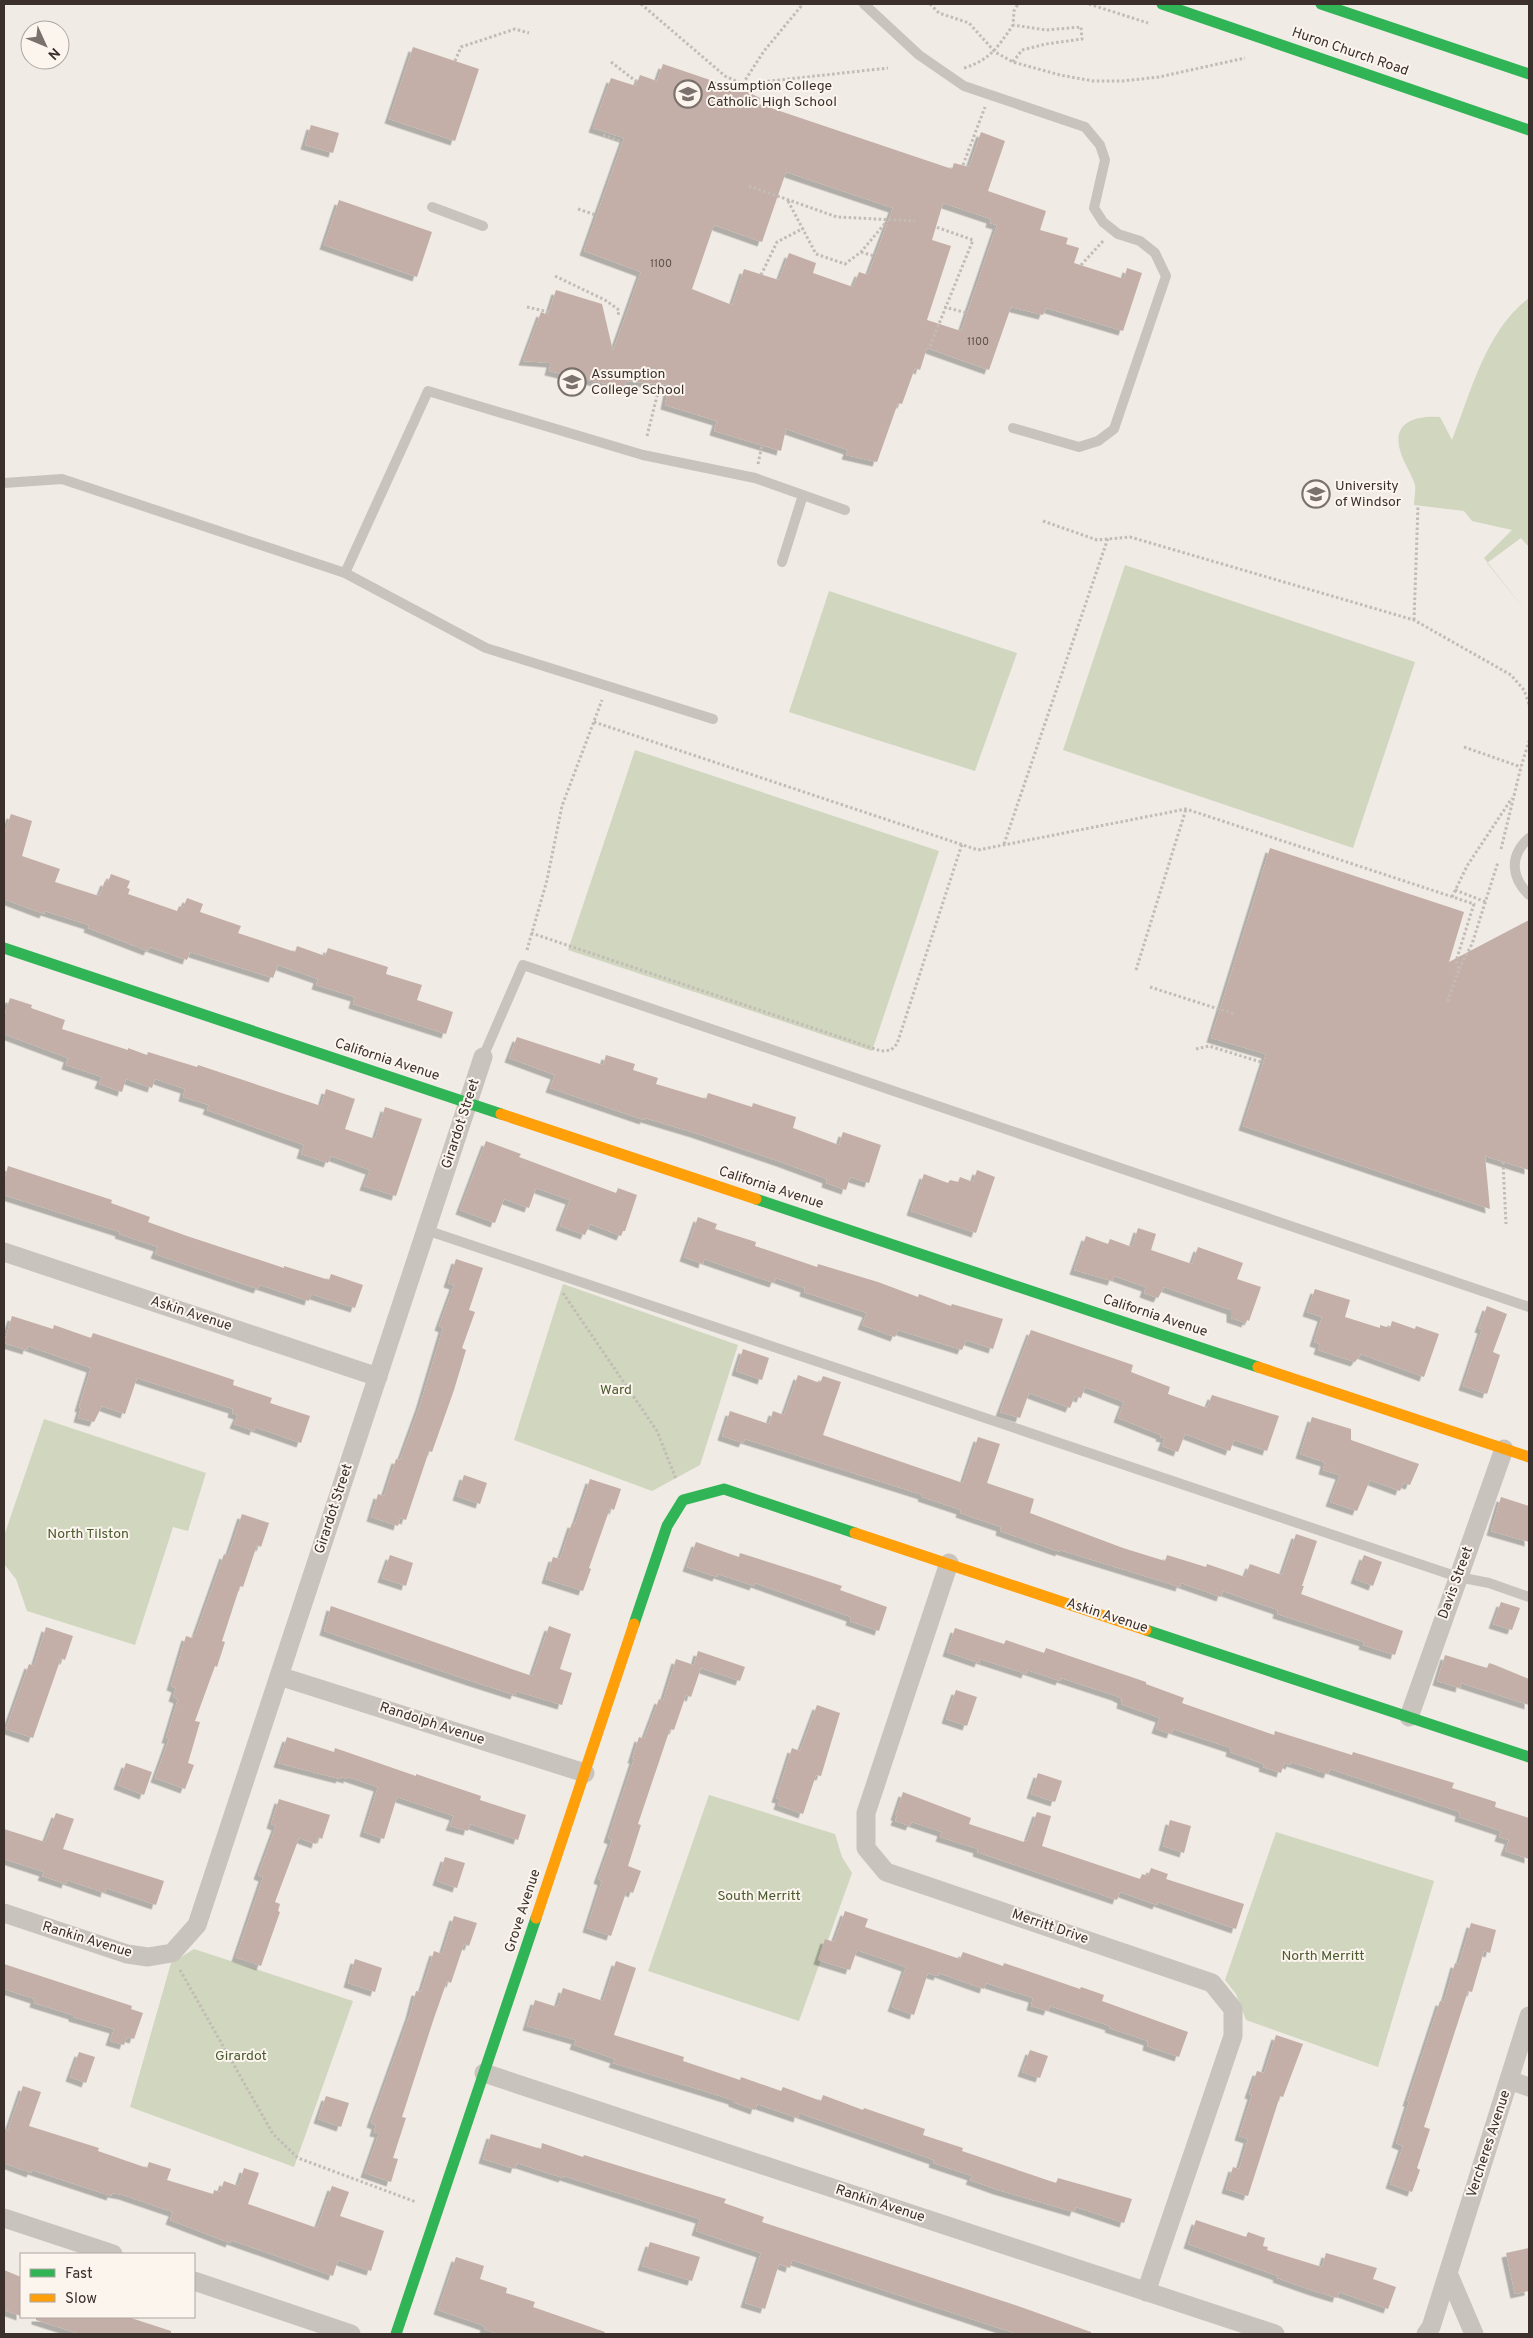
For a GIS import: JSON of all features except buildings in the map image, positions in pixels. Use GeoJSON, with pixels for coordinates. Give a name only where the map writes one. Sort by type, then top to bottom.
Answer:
{"type":"FeatureCollection","features":[{"type":"Feature","properties":{"kind":"main road","name":"Huron Church Road"},"geometry":{"type":"LineString","coordinates":[[1162,4],[1529,130]]}},
{"type":"Feature","properties":{"kind":"main road"},"geometry":{"type":"LineString","coordinates":[[1321,4],[1529,74]]}},
{"type":"Feature","properties":{"kind":"main road","name":"California Avenue"},"geometry":{"type":"LineString","coordinates":[[4,948],[1529,1457]]}},
{"type":"Feature","properties":{"kind":"main road","name":"Askin Avenue"},"geometry":{"type":"LineString","coordinates":[[683,1500],[724,1488],[1529,1757]]}},
{"type":"Feature","properties":{"kind":"main road","name":"Grove Avenue"},"geometry":{"type":"LineString","coordinates":[[396,2334],[667,1526],[683,1500]]}},
{"type":"Feature","properties":{"kind":"street","name":"Girardot Street"},"geometry":{"type":"LineString","coordinates":[[176,1960],[197,1925],[483,1057]]}},
{"type":"Feature","properties":{"kind":"street","name":"Askin Avenue"},"geometry":{"type":"LineString","coordinates":[[4,1252],[378,1377]]}},
{"type":"Feature","properties":{"kind":"street","name":"Davis Street"},"geometry":{"type":"LineString","coordinates":[[1408,1717],[1504,1449]]}},
{"type":"Feature","properties":{"kind":"street","name":"Merritt Drive"},"geometry":{"type":"LineString","coordinates":[[949,1563],[866,1813],[866,1848],[886,1872],[1212,1982],[1233,2008],[1233,2036],[1146,2292]]}},
{"type":"Feature","properties":{"kind":"street","name":"Randolph Avenue"},"geometry":{"type":"LineString","coordinates":[[279,1676],[585,1773]]}},
{"type":"Feature","properties":{"kind":"street","name":"Rankin Avenue"},"geometry":{"type":"LineString","coordinates":[[4,1913],[127,1954],[176,1960]]}},
{"type":"Feature","properties":{"kind":"street","name":"Vercheres Avenue"},"geometry":{"type":"LineString","coordinates":[[1426,2334],[1431,2327],[1529,2016]]}},
{"type":"Feature","properties":{"kind":"street","name":"Rankin Avenue"},"geometry":{"type":"LineString","coordinates":[[484,2073],[1275,2334]]}},
{"type":"Feature","properties":{"kind":"street"},"geometry":{"type":"LineString","coordinates":[[1509,2080],[1529,2087]]}},
{"type":"Feature","properties":{"kind":"street"},"geometry":{"type":"LineString","coordinates":[[4,2218],[110,2253]]}},
{"type":"Feature","properties":{"kind":"street"},"geometry":{"type":"LineString","coordinates":[[1448,2273],[1474,2334]]}},
{"type":"Feature","properties":{"kind":"street"},"geometry":{"type":"LineString","coordinates":[[195,2282],[351,2334]]}},
{"type":"Feature","properties":{"kind":"lane"},"geometry":{"type":"LineString","coordinates":[[864,4],[920,55],[964,86],[1084,127],[1100,145],[1105,160],[1094,208],[1103,222],[1118,234],[1140,241],[1155,253],[1166,276],[1114,428],[1098,441],[1079,447],[1013,428]]}},
{"type":"Feature","properties":{"kind":"lane"},"geometry":{"type":"LineString","coordinates":[[432,207],[482,226]]}},
{"type":"Feature","properties":{"kind":"lane"},"geometry":{"type":"LineString","coordinates":[[345,573],[428,391],[643,455],[756,478],[845,510]]}},
{"type":"Feature","properties":{"kind":"lane"},"geometry":{"type":"LineString","coordinates":[[4,483],[62,479],[345,573],[486,648],[713,719]]}},
{"type":"Feature","properties":{"kind":"lane"},"geometry":{"type":"LineString","coordinates":[[782,562],[802,495]]}},
{"type":"Feature","properties":{"kind":"lane"},"geometry":{"type":"LineString","coordinates":[[1529,838],[1521,845],[1514,864],[1518,884],[1529,895]]}},
{"type":"Feature","properties":{"kind":"lane"},"geometry":{"type":"LineString","coordinates":[[483,1057],[523,965],[1529,1307]]}},
{"type":"Feature","properties":{"kind":"lane"},"geometry":{"type":"LineString","coordinates":[[426,1230],[1458,1577],[1489,1583],[1529,1597]]}},
{"type":"Feature","properties":{"kind":"path"},"geometry":{"type":"LineString","coordinates":[[641,4],[675,30],[725,76],[741,86],[888,68]]}},
{"type":"Feature","properties":{"kind":"path"},"geometry":{"type":"LineString","coordinates":[[741,86],[764,51],[802,4]]}},
{"type":"Feature","properties":{"kind":"path"},"geometry":{"type":"LineString","coordinates":[[930,4],[939,13],[969,23],[995,52],[1013,62],[1060,75],[1093,81],[1123,81],[1159,77],[1248,57]]}},
{"type":"Feature","properties":{"kind":"path"},"geometry":{"type":"LineString","coordinates":[[959,69],[975,64],[995,52],[1012,25],[1014,12],[1018,4]]}},
{"type":"Feature","properties":{"kind":"path"},"geometry":{"type":"LineString","coordinates":[[1012,25],[1046,30],[1081,28],[1082,38],[1022,50],[1013,62]]}},
{"type":"Feature","properties":{"kind":"path"},"geometry":{"type":"LineString","coordinates":[[455,61],[461,47],[515,29],[529,33]]}},
{"type":"Feature","properties":{"kind":"path"},"geometry":{"type":"LineString","coordinates":[[611,62],[637,82]]}},
{"type":"Feature","properties":{"kind":"path"},"geometry":{"type":"LineString","coordinates":[[963,165],[986,104]]}},
{"type":"Feature","properties":{"kind":"path"},"geometry":{"type":"LineString","coordinates":[[603,135],[622,142]]}},
{"type":"Feature","properties":{"kind":"path"},"geometry":{"type":"LineString","coordinates":[[749,186],[837,217],[915,222]]}},
{"type":"Feature","properties":{"kind":"path"},"geometry":{"type":"LineString","coordinates":[[788,200],[816,254],[845,264],[861,252],[888,220]]}},
{"type":"Feature","properties":{"kind":"path"},"geometry":{"type":"LineString","coordinates":[[578,209],[596,215]]}},
{"type":"Feature","properties":{"kind":"path"},"geometry":{"type":"LineString","coordinates":[[930,346],[944,307],[973,240],[936,227]]}},
{"type":"Feature","properties":{"kind":"path"},"geometry":{"type":"LineString","coordinates":[[761,275],[777,242],[804,228]]}},
{"type":"Feature","properties":{"kind":"path"},"geometry":{"type":"LineString","coordinates":[[1081,265],[1105,239]]}},
{"type":"Feature","properties":{"kind":"path"},"geometry":{"type":"LineString","coordinates":[[861,252],[874,256]]}},
{"type":"Feature","properties":{"kind":"path"},"geometry":{"type":"LineString","coordinates":[[554,276],[605,300],[620,310],[618,316]]}},
{"type":"Feature","properties":{"kind":"path"},"geometry":{"type":"LineString","coordinates":[[527,306],[549,312]]}},
{"type":"Feature","properties":{"kind":"path"},"geometry":{"type":"LineString","coordinates":[[944,307],[967,313]]}},
{"type":"Feature","properties":{"kind":"path"},"geometry":{"type":"LineString","coordinates":[[647,436],[660,384]]}},
{"type":"Feature","properties":{"kind":"path"},"geometry":{"type":"LineString","coordinates":[[758,467],[762,445]]}},
{"type":"Feature","properties":{"kind":"path"},"geometry":{"type":"LineString","coordinates":[[1414,620],[1418,506]]}},
{"type":"Feature","properties":{"kind":"path"},"geometry":{"type":"LineString","coordinates":[[1043,521],[1097,540],[1130,537],[1414,620],[1511,675],[1524,690],[1529,704]]}},
{"type":"Feature","properties":{"kind":"path"},"geometry":{"type":"LineString","coordinates":[[1004,844],[1108,538]]}},
{"type":"Feature","properties":{"kind":"path"},"geometry":{"type":"LineString","coordinates":[[523,965],[547,880],[562,806],[602,700]]}},
{"type":"Feature","properties":{"kind":"path"},"geometry":{"type":"LineString","coordinates":[[594,722],[978,850],[1186,809],[1474,904],[1456,961],[1459,969]]}},
{"type":"Feature","properties":{"kind":"path"},"geometry":{"type":"LineString","coordinates":[[1447,1004],[1459,969],[1472,944],[1496,872],[1529,741]]}},
{"type":"Feature","properties":{"kind":"path"},"geometry":{"type":"LineString","coordinates":[[1464,747],[1521,767]]}},
{"type":"Feature","properties":{"kind":"path"},"geometry":{"type":"LineString","coordinates":[[1452,897],[1467,866],[1514,795]]}},
{"type":"Feature","properties":{"kind":"path"},"geometry":{"type":"LineString","coordinates":[[1136,970],[1186,809]]}},
{"type":"Feature","properties":{"kind":"path"},"geometry":{"type":"LineString","coordinates":[[531,933],[881,1051],[891,1050],[897,1044],[962,844]]}},
{"type":"Feature","properties":{"kind":"path"},"geometry":{"type":"LineString","coordinates":[[1455,890],[1486,902]]}},
{"type":"Feature","properties":{"kind":"path"},"geometry":{"type":"LineString","coordinates":[[1150,987],[1234,1014]]}},
{"type":"Feature","properties":{"kind":"path"},"geometry":{"type":"LineString","coordinates":[[1196,1048],[1209,1046],[1264,1063]]}},
{"type":"Feature","properties":{"kind":"path"},"geometry":{"type":"LineString","coordinates":[[1503,1162],[1506,1224]]}},
{"type":"Feature","properties":{"kind":"path"},"geometry":{"type":"LineString","coordinates":[[548,1272],[657,1431],[678,1483]]}},
{"type":"Feature","properties":{"kind":"path"},"geometry":{"type":"LineString","coordinates":[[176,1960],[273,2134],[298,2158],[423,2205]]}},
{"type":"Feature","properties":{"kind":"green space"},"geometry":{"type":"Polygon","coordinates":[[[1529,298],[1529,547],[1521,538],[1488,563],[1484,558],[1512,530],[1472,521],[1464,511],[1414,505],[1415,485],[1401,453],[1399,434],[1402,427],[1414,419],[1440,417],[1452,440],[1473,382],[1491,344],[1501,327],[1514,311],[1529,298]]]}},
{"type":"Feature","properties":{"kind":"green space"},"geometry":{"type":"Polygon","coordinates":[[[1487,563],[1488,563],[1529,615],[1487,563]]]}},
{"type":"Feature","properties":{"kind":"green space"},"geometry":{"type":"Polygon","coordinates":[[[1125,565],[1415,662],[1353,848],[1063,750],[1125,565]]]}},
{"type":"Feature","properties":{"kind":"green space"},"geometry":{"type":"Polygon","coordinates":[[[829,591],[1017,653],[975,771],[789,712],[829,591]]]}},
{"type":"Feature","properties":{"kind":"green space"},"geometry":{"type":"Polygon","coordinates":[[[635,750],[939,851],[872,1051],[568,950],[635,750]]]}},
{"type":"Feature","properties":{"kind":"green space","name":"Ward"},"geometry":{"type":"Polygon","coordinates":[[[563,1284],[738,1345],[700,1465],[652,1491],[514,1440],[563,1284]]]}},
{"type":"Feature","properties":{"kind":"green space","name":"North Tilston"},"geometry":{"type":"Polygon","coordinates":[[[44,1419],[206,1473],[188,1531],[173,1527],[135,1645],[27,1611],[16,1579],[4,1564],[4,1536],[44,1419]]]}},
{"type":"Feature","properties":{"kind":"green space","name":"South Merritt"},"geometry":{"type":"Polygon","coordinates":[[[709,1795],[835,1834],[842,1857],[852,1873],[799,2021],[648,1971],[709,1795]]]}},
{"type":"Feature","properties":{"kind":"green space","name":"North Merritt"},"geometry":{"type":"Polygon","coordinates":[[[1276,1832],[1434,1881],[1378,2067],[1246,2020],[1236,1994],[1225,1980],[1276,1832]]]}},
{"type":"Feature","properties":{"kind":"green space","name":"Girardot"},"geometry":{"type":"Polygon","coordinates":[[[194,1949],[353,2001],[294,2167],[130,2107],[171,1963],[194,1949]]]}},
{"type":"Feature","properties":{"kind":"traffic: fast"},"geometry":{"type":"LineString","coordinates":[[1162,4],[1529,130]]}},
{"type":"Feature","properties":{"kind":"traffic: fast"},"geometry":{"type":"LineString","coordinates":[[1321,4],[1529,74]]}},
{"type":"Feature","properties":{"kind":"traffic: fast"},"geometry":{"type":"LineString","coordinates":[[4,948],[501,1114]]}},
{"type":"Feature","properties":{"kind":"traffic: fast"},"geometry":{"type":"LineString","coordinates":[[756,1199],[1258,1367]]}},
{"type":"Feature","properties":{"kind":"traffic: fast"},"geometry":{"type":"LineString","coordinates":[[634,1624],[667,1526],[683,1500],[724,1489],[855,1533]]}},
{"type":"Feature","properties":{"kind":"traffic: fast"},"geometry":{"type":"LineString","coordinates":[[1146,1630],[1529,1757]]}},
{"type":"Feature","properties":{"kind":"traffic: fast"},"geometry":{"type":"LineString","coordinates":[[396,2334],[536,1918]]}},
{"type":"Feature","properties":{"kind":"traffic: slow"},"geometry":{"type":"LineString","coordinates":[[501,1114],[756,1199]]}},
{"type":"Feature","properties":{"kind":"traffic: slow"},"geometry":{"type":"LineString","coordinates":[[1258,1367],[1529,1457]]}},
{"type":"Feature","properties":{"kind":"traffic: slow"},"geometry":{"type":"LineString","coordinates":[[855,1533],[1146,1630]]}},
{"type":"Feature","properties":{"kind":"traffic: slow"},"geometry":{"type":"LineString","coordinates":[[536,1918],[634,1624]]}},
{"type":"Feature","properties":{"kind":"place","name":"Assumption College Catholic High School"},"geometry":{"type":"Point","coordinates":[688,94]}},
{"type":"Feature","properties":{"kind":"place","name":"Assumption College School"},"geometry":{"type":"Point","coordinates":[572,382]}},
{"type":"Feature","properties":{"kind":"place","name":"University of Windsor"},"geometry":{"type":"Point","coordinates":[1316,494]}}]}
